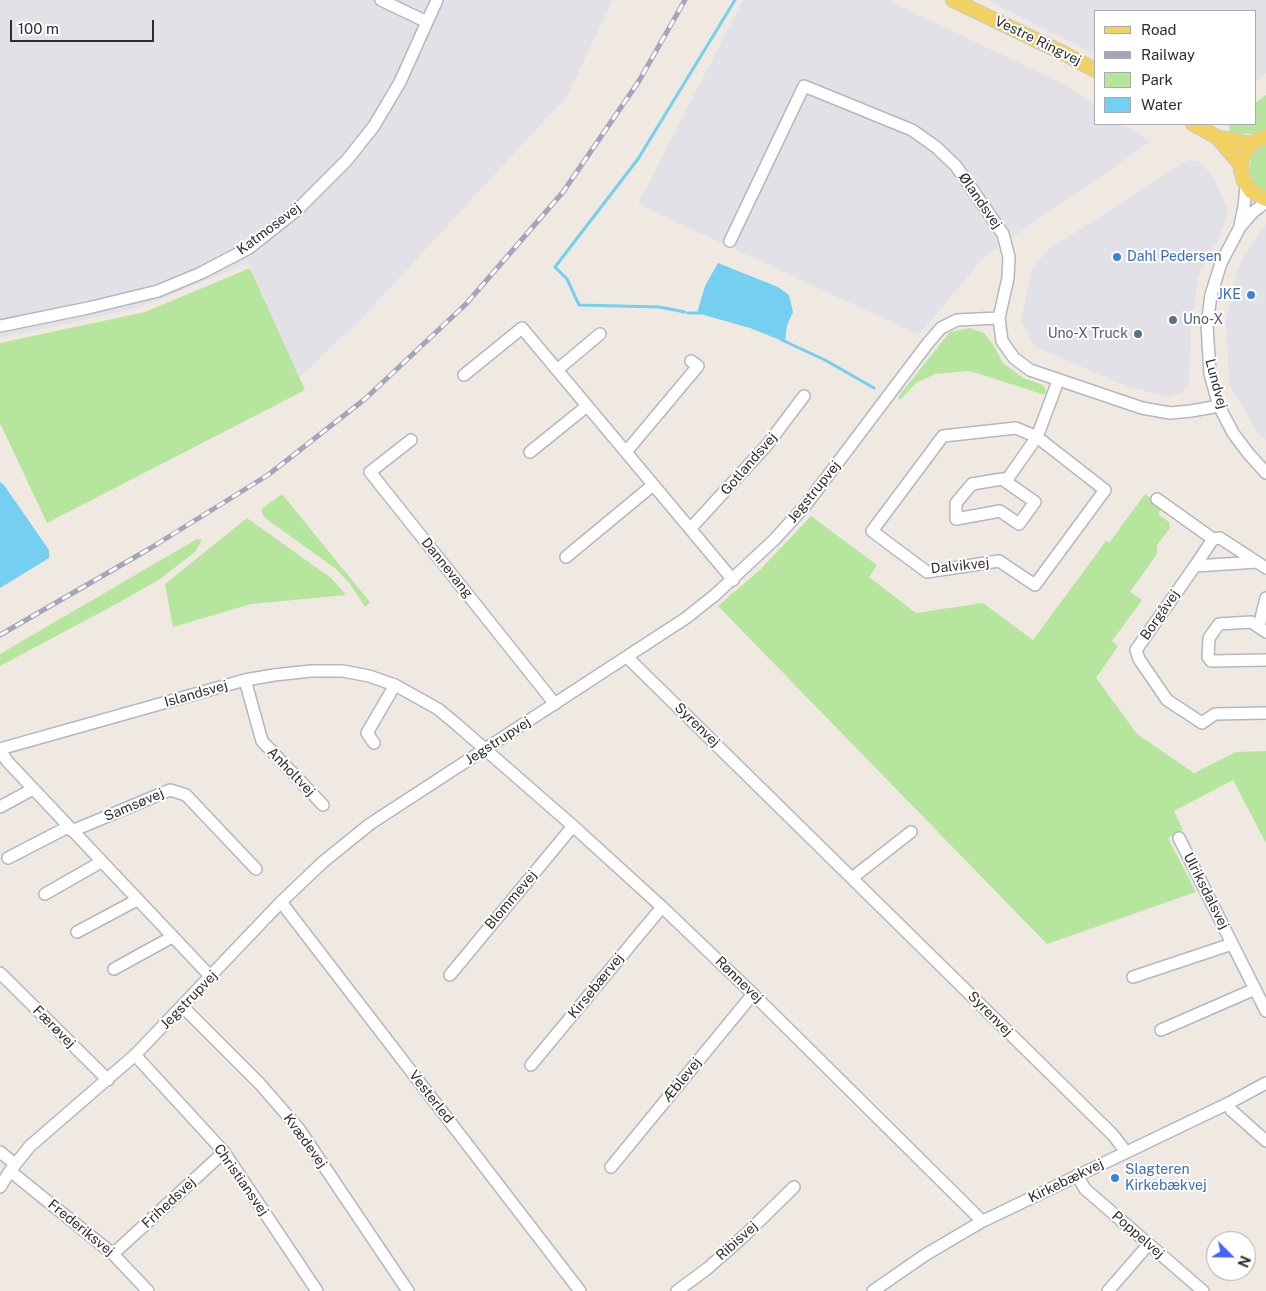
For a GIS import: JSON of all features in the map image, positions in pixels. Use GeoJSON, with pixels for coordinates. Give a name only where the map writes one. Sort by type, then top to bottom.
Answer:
{"type":"FeatureCollection","features":[{"type":"Feature","properties":{"kind":"main road","name":"Vestre Ringvej"},"geometry":{"type":"LineString","coordinates":[[953,0],[1094,69]]}},
{"type":"Feature","properties":{"kind":"main road"},"geometry":{"type":"LineString","coordinates":[[1195,125],[1217,137],[1252,144]]}},
{"type":"Feature","properties":{"kind":"main road"},"geometry":{"type":"LineString","coordinates":[[1217,137],[1241,165]]}},
{"type":"Feature","properties":{"kind":"main road"},"geometry":{"type":"LineString","coordinates":[[1266,137],[1252,144],[1244,153],[1241,165],[1242,176],[1246,186],[1266,201]]}},
{"type":"Feature","properties":{"kind":"street"},"geometry":{"type":"LineString","coordinates":[[381,0],[427,22]]}},
{"type":"Feature","properties":{"kind":"street","name":"Katmosevej"},"geometry":{"type":"LineString","coordinates":[[0,326],[158,291],[201,273],[249,248],[297,210],[347,160],[374,126],[400,82],[437,0]]}},
{"type":"Feature","properties":{"kind":"street","name":"Ølandsvej"},"geometry":{"type":"LineString","coordinates":[[730,241],[804,86],[912,130],[936,147],[956,166],[1003,234],[1009,257],[1008,278],[999,318],[1002,341],[1014,358],[1030,370],[1058,381],[1142,408],[1170,413],[1219,406]]}},
{"type":"Feature","properties":{"kind":"street","name":"Lundvej"},"geometry":{"type":"LineString","coordinates":[[1240,227],[1246,186]]}},
{"type":"Feature","properties":{"kind":"street","name":"Lundvej"},"geometry":{"type":"LineString","coordinates":[[1266,201],[1240,227],[1221,263],[1211,294],[1207,325],[1210,374],[1219,406],[1233,433],[1266,473]]}},
{"type":"Feature","properties":{"kind":"street","name":"Jegstrupvej"},"geometry":{"type":"LineString","coordinates":[[0,1187],[12,1168],[30,1146],[135,1055],[183,1007],[281,902],[323,862],[370,824],[686,618],[733,580],[775,539],[805,506],[941,328],[957,320],[999,318]]}},
{"type":"Feature","properties":{"kind":"street"},"geometry":{"type":"LineString","coordinates":[[464,375],[522,328],[733,580]]}},
{"type":"Feature","properties":{"kind":"street"},"geometry":{"type":"LineString","coordinates":[[557,370],[600,334]]}},
{"type":"Feature","properties":{"kind":"street"},"geometry":{"type":"LineString","coordinates":[[626,452],[698,366],[691,360]]}},
{"type":"Feature","properties":{"kind":"street"},"geometry":{"type":"LineString","coordinates":[[1006,481],[1036,437],[1058,381]]}},
{"type":"Feature","properties":{"kind":"street","name":"Gotlandsvej"},"geometry":{"type":"LineString","coordinates":[[690,529],[767,445],[804,396]]}},
{"type":"Feature","properties":{"kind":"street"},"geometry":{"type":"LineString","coordinates":[[530,452],[587,406]]}},
{"type":"Feature","properties":{"kind":"street","name":"Dalvikvej"},"geometry":{"type":"LineString","coordinates":[[1016,428],[1036,437],[1105,490],[1035,585],[999,561],[927,572],[872,530],[943,436],[1016,428]]}},
{"type":"Feature","properties":{"kind":"street","name":"Dannevang"},"geometry":{"type":"LineString","coordinates":[[411,440],[370,472],[555,704]]}},
{"type":"Feature","properties":{"kind":"street"},"geometry":{"type":"LineString","coordinates":[[1006,481],[1035,502],[1019,524],[1000,511],[956,519],[956,503],[972,484],[1006,481]]}},
{"type":"Feature","properties":{"kind":"street"},"geometry":{"type":"LineString","coordinates":[[566,557],[653,485]]}},
{"type":"Feature","properties":{"kind":"street"},"geometry":{"type":"LineString","coordinates":[[1157,499],[1213,539],[1220,538],[1262,565]]}},
{"type":"Feature","properties":{"kind":"street","name":"Borgåvej"},"geometry":{"type":"LineString","coordinates":[[1213,539],[1136,650],[1139,659],[1167,700],[1202,723],[1215,714],[1266,713]]}},
{"type":"Feature","properties":{"kind":"street"},"geometry":{"type":"LineString","coordinates":[[1195,566],[1262,565]]}},
{"type":"Feature","properties":{"kind":"street"},"geometry":{"type":"LineString","coordinates":[[1266,598],[1262,629],[1251,622],[1220,624],[1209,638],[1208,656],[1211,661],[1266,660]]}},
{"type":"Feature","properties":{"kind":"street","name":"Syrenvej"},"geometry":{"type":"LineString","coordinates":[[626,657],[1113,1135],[1126,1152]]}},
{"type":"Feature","properties":{"kind":"street","name":"Islandsvej"},"geometry":{"type":"LineString","coordinates":[[0,750],[245,680],[311,671],[343,671],[369,676],[395,685],[438,709],[486,749]]}},
{"type":"Feature","properties":{"kind":"street","name":"Anholtvej"},"geometry":{"type":"LineString","coordinates":[[245,680],[262,741],[323,805]]}},
{"type":"Feature","properties":{"kind":"street"},"geometry":{"type":"LineString","coordinates":[[374,742],[366,733],[395,685]]}},
{"type":"Feature","properties":{"kind":"street","name":"Rønnevej"},"geometry":{"type":"LineString","coordinates":[[486,749],[662,907],[753,994],[981,1222]]}},
{"type":"Feature","properties":{"kind":"street"},"geometry":{"type":"LineString","coordinates":[[0,750],[7,761],[70,829],[211,977]]}},
{"type":"Feature","properties":{"kind":"street"},"geometry":{"type":"LineString","coordinates":[[0,807],[33,789]]}},
{"type":"Feature","properties":{"kind":"street","name":"Samsøvej"},"geometry":{"type":"LineString","coordinates":[[8,858],[70,829],[170,790],[186,794],[256,869]]}},
{"type":"Feature","properties":{"kind":"street","name":"Blommevej"},"geometry":{"type":"LineString","coordinates":[[450,975],[573,826]]}},
{"type":"Feature","properties":{"kind":"street"},"geometry":{"type":"LineString","coordinates":[[852,878],[911,832]]}},
{"type":"Feature","properties":{"kind":"street","name":"Ulriksdalsvej"},"geometry":{"type":"LineString","coordinates":[[1179,838],[1266,1011]]}},
{"type":"Feature","properties":{"kind":"street"},"geometry":{"type":"LineString","coordinates":[[46,894],[101,862]]}},
{"type":"Feature","properties":{"kind":"street"},"geometry":{"type":"LineString","coordinates":[[77,932],[136,900]]}},
{"type":"Feature","properties":{"kind":"street","name":"Vesterled"},"geometry":{"type":"LineString","coordinates":[[281,902],[580,1291]]}},
{"type":"Feature","properties":{"kind":"street","name":"Kirsebærvej"},"geometry":{"type":"LineString","coordinates":[[531,1066],[662,907]]}},
{"type":"Feature","properties":{"kind":"street"},"geometry":{"type":"LineString","coordinates":[[114,968],[172,937]]}},
{"type":"Feature","properties":{"kind":"street","name":"Ulriksdalsvej"},"geometry":{"type":"LineString","coordinates":[[1133,977],[1232,944]]}},
{"type":"Feature","properties":{"kind":"street","name":"Færøvej"},"geometry":{"type":"LineString","coordinates":[[0,973],[108,1080]]}},
{"type":"Feature","properties":{"kind":"street"},"geometry":{"type":"LineString","coordinates":[[1161,1030],[1255,989]]}},
{"type":"Feature","properties":{"kind":"street","name":"Æblevej"},"geometry":{"type":"LineString","coordinates":[[611,1167],[753,994]]}},
{"type":"Feature","properties":{"kind":"street","name":"Kvædevej"},"geometry":{"type":"LineString","coordinates":[[183,1007],[260,1084],[299,1130],[408,1291]]}},
{"type":"Feature","properties":{"kind":"street","name":"Christiansvej"},"geometry":{"type":"LineString","coordinates":[[135,1055],[224,1152],[317,1291]]}},
{"type":"Feature","properties":{"kind":"street","name":"Kirkebækvej"},"geometry":{"type":"LineString","coordinates":[[873,1291],[925,1255],[981,1222],[1229,1103],[1266,1083]]}},
{"type":"Feature","properties":{"kind":"street"},"geometry":{"type":"LineString","coordinates":[[1229,1103],[1232,1110],[1266,1141]]}},
{"type":"Feature","properties":{"kind":"street","name":"Frederiksvej"},"geometry":{"type":"LineString","coordinates":[[0,1152],[12,1168],[113,1254],[148,1291]]}},
{"type":"Feature","properties":{"kind":"street","name":"Frihedsvej"},"geometry":{"type":"LineString","coordinates":[[113,1254],[224,1152]]}},
{"type":"Feature","properties":{"kind":"street","name":"Poppelvej"},"geometry":{"type":"LineString","coordinates":[[1076,1175],[1086,1188],[1148,1245],[1203,1291]]}},
{"type":"Feature","properties":{"kind":"street","name":"Ribisvej"},"geometry":{"type":"LineString","coordinates":[[677,1291],[708,1268],[744,1236],[794,1187]]}},
{"type":"Feature","properties":{"kind":"street"},"geometry":{"type":"LineString","coordinates":[[1108,1291],[1148,1245]]}},
{"type":"Feature","properties":{"kind":"shaded area"},"geometry":{"type":"Polygon","coordinates":[[[0,0],[613,0],[567,96],[366,314],[299,378],[249,263],[138,308],[0,338],[0,0]]]}},
{"type":"Feature","properties":{"kind":"shaded area"},"geometry":{"type":"Polygon","coordinates":[[[743,0],[888,0],[1063,84],[1094,104],[1094,125],[1124,125],[1150,142],[984,257],[919,335],[638,204],[743,0]]]}},
{"type":"Feature","properties":{"kind":"shaded area"},"geometry":{"type":"Polygon","coordinates":[[[986,0],[1266,0],[1266,73],[1256,81],[1256,10],[1094,10],[1094,54],[986,0]]]}},
{"type":"Feature","properties":{"kind":"shaded area"},"geometry":{"type":"Polygon","coordinates":[[[1188,160],[1200,161],[1216,182],[1228,211],[1220,235],[1198,277],[1191,332],[1189,382],[1182,392],[1168,398],[1119,383],[1034,346],[1021,319],[1032,271],[1045,252],[1188,160]]]}},
{"type":"Feature","properties":{"kind":"shaded area"},"geometry":{"type":"Polygon","coordinates":[[[1266,223],[1266,440],[1260,436],[1229,384],[1226,320],[1238,267],[1266,223]]]}},
{"type":"Feature","properties":{"kind":"green space"},"geometry":{"type":"Polygon","coordinates":[[[1266,95],[1266,130],[1250,134],[1230,133],[1229,125],[1256,125],[1256,102],[1266,95]]]}},
{"type":"Feature","properties":{"kind":"green space"},"geometry":{"type":"Polygon","coordinates":[[[1266,145],[1266,190],[1255,184],[1249,171],[1252,156],[1257,150],[1266,145]]]}},
{"type":"Feature","properties":{"kind":"green space"},"geometry":{"type":"Polygon","coordinates":[[[250,268],[305,390],[47,523],[0,423],[0,343],[145,312],[250,268]]]}},
{"type":"Feature","properties":{"kind":"green space"},"geometry":{"type":"Polygon","coordinates":[[[970,328],[984,333],[993,344],[1003,363],[1023,378],[1041,384],[1046,389],[1045,395],[970,371],[935,374],[916,383],[900,400],[898,397],[950,332],[970,328]]]}},
{"type":"Feature","properties":{"kind":"green space"},"geometry":{"type":"Polygon","coordinates":[[[282,494],[369,601],[370,603],[365,607],[350,584],[336,569],[265,518],[261,511],[282,494]]]}},
{"type":"Feature","properties":{"kind":"green space"},"geometry":{"type":"Polygon","coordinates":[[[1145,494],[1159,504],[1160,511],[1158,514],[1169,522],[1170,528],[1157,545],[1157,554],[1130,592],[1142,600],[1112,641],[1118,646],[1096,678],[1137,734],[1194,773],[1236,752],[1266,751],[1266,843],[1233,780],[1174,811],[1183,830],[1168,838],[1196,892],[1047,944],[718,606],[761,569],[811,516],[877,565],[869,577],[916,613],[983,603],[1033,640],[1106,541],[1109,543],[1145,494]]]}},
{"type":"Feature","properties":{"kind":"green space"},"geometry":{"type":"Polygon","coordinates":[[[247,518],[331,578],[346,595],[251,604],[173,627],[165,584],[247,518]]]}},
{"type":"Feature","properties":{"kind":"green space"},"geometry":{"type":"Polygon","coordinates":[[[197,539],[202,540],[195,552],[160,579],[0,666],[0,654],[197,539]]]}},
{"type":"Feature","properties":{"kind":"water"},"geometry":{"type":"Polygon","coordinates":[[[718,263],[778,287],[789,295],[793,312],[787,325],[785,342],[750,328],[697,313],[705,286],[718,263]]]}},
{"type":"Feature","properties":{"kind":"water"},"geometry":{"type":"Polygon","coordinates":[[[0,482],[49,550],[49,558],[0,588],[0,482]]]}},
{"type":"Feature","properties":{"kind":"waterway"},"geometry":{"type":"LineString","coordinates":[[685,312],[659,307],[579,305],[567,279],[555,267],[638,159],[735,0]]}},
{"type":"Feature","properties":{"kind":"waterway"},"geometry":{"type":"LineString","coordinates":[[688,313],[700,313]]}},
{"type":"Feature","properties":{"kind":"waterway"},"geometry":{"type":"LineString","coordinates":[[782,340],[825,360],[874,388]]}},
{"type":"Feature","properties":{"kind":"railway"},"geometry":{"type":"LineString","coordinates":[[0,635],[149,549],[268,475],[365,399],[466,304],[563,192],[639,81],[685,0]]}},
{"type":"Feature","properties":{"kind":"place","name":"Dahl Pedersen"},"geometry":{"type":"Point","coordinates":[1117,257]}},
{"type":"Feature","properties":{"kind":"place","name":"JKE"},"geometry":{"type":"Point","coordinates":[1251,295]}},
{"type":"Feature","properties":{"kind":"place","name":"Uno-X"},"geometry":{"type":"Point","coordinates":[1173,320]}},
{"type":"Feature","properties":{"kind":"place","name":"Uno-X Truck"},"geometry":{"type":"Point","coordinates":[1138,334]}},
{"type":"Feature","properties":{"kind":"place","name":"Slagteren Kirkebækvej"},"geometry":{"type":"Point","coordinates":[1115,1178]}}]}
